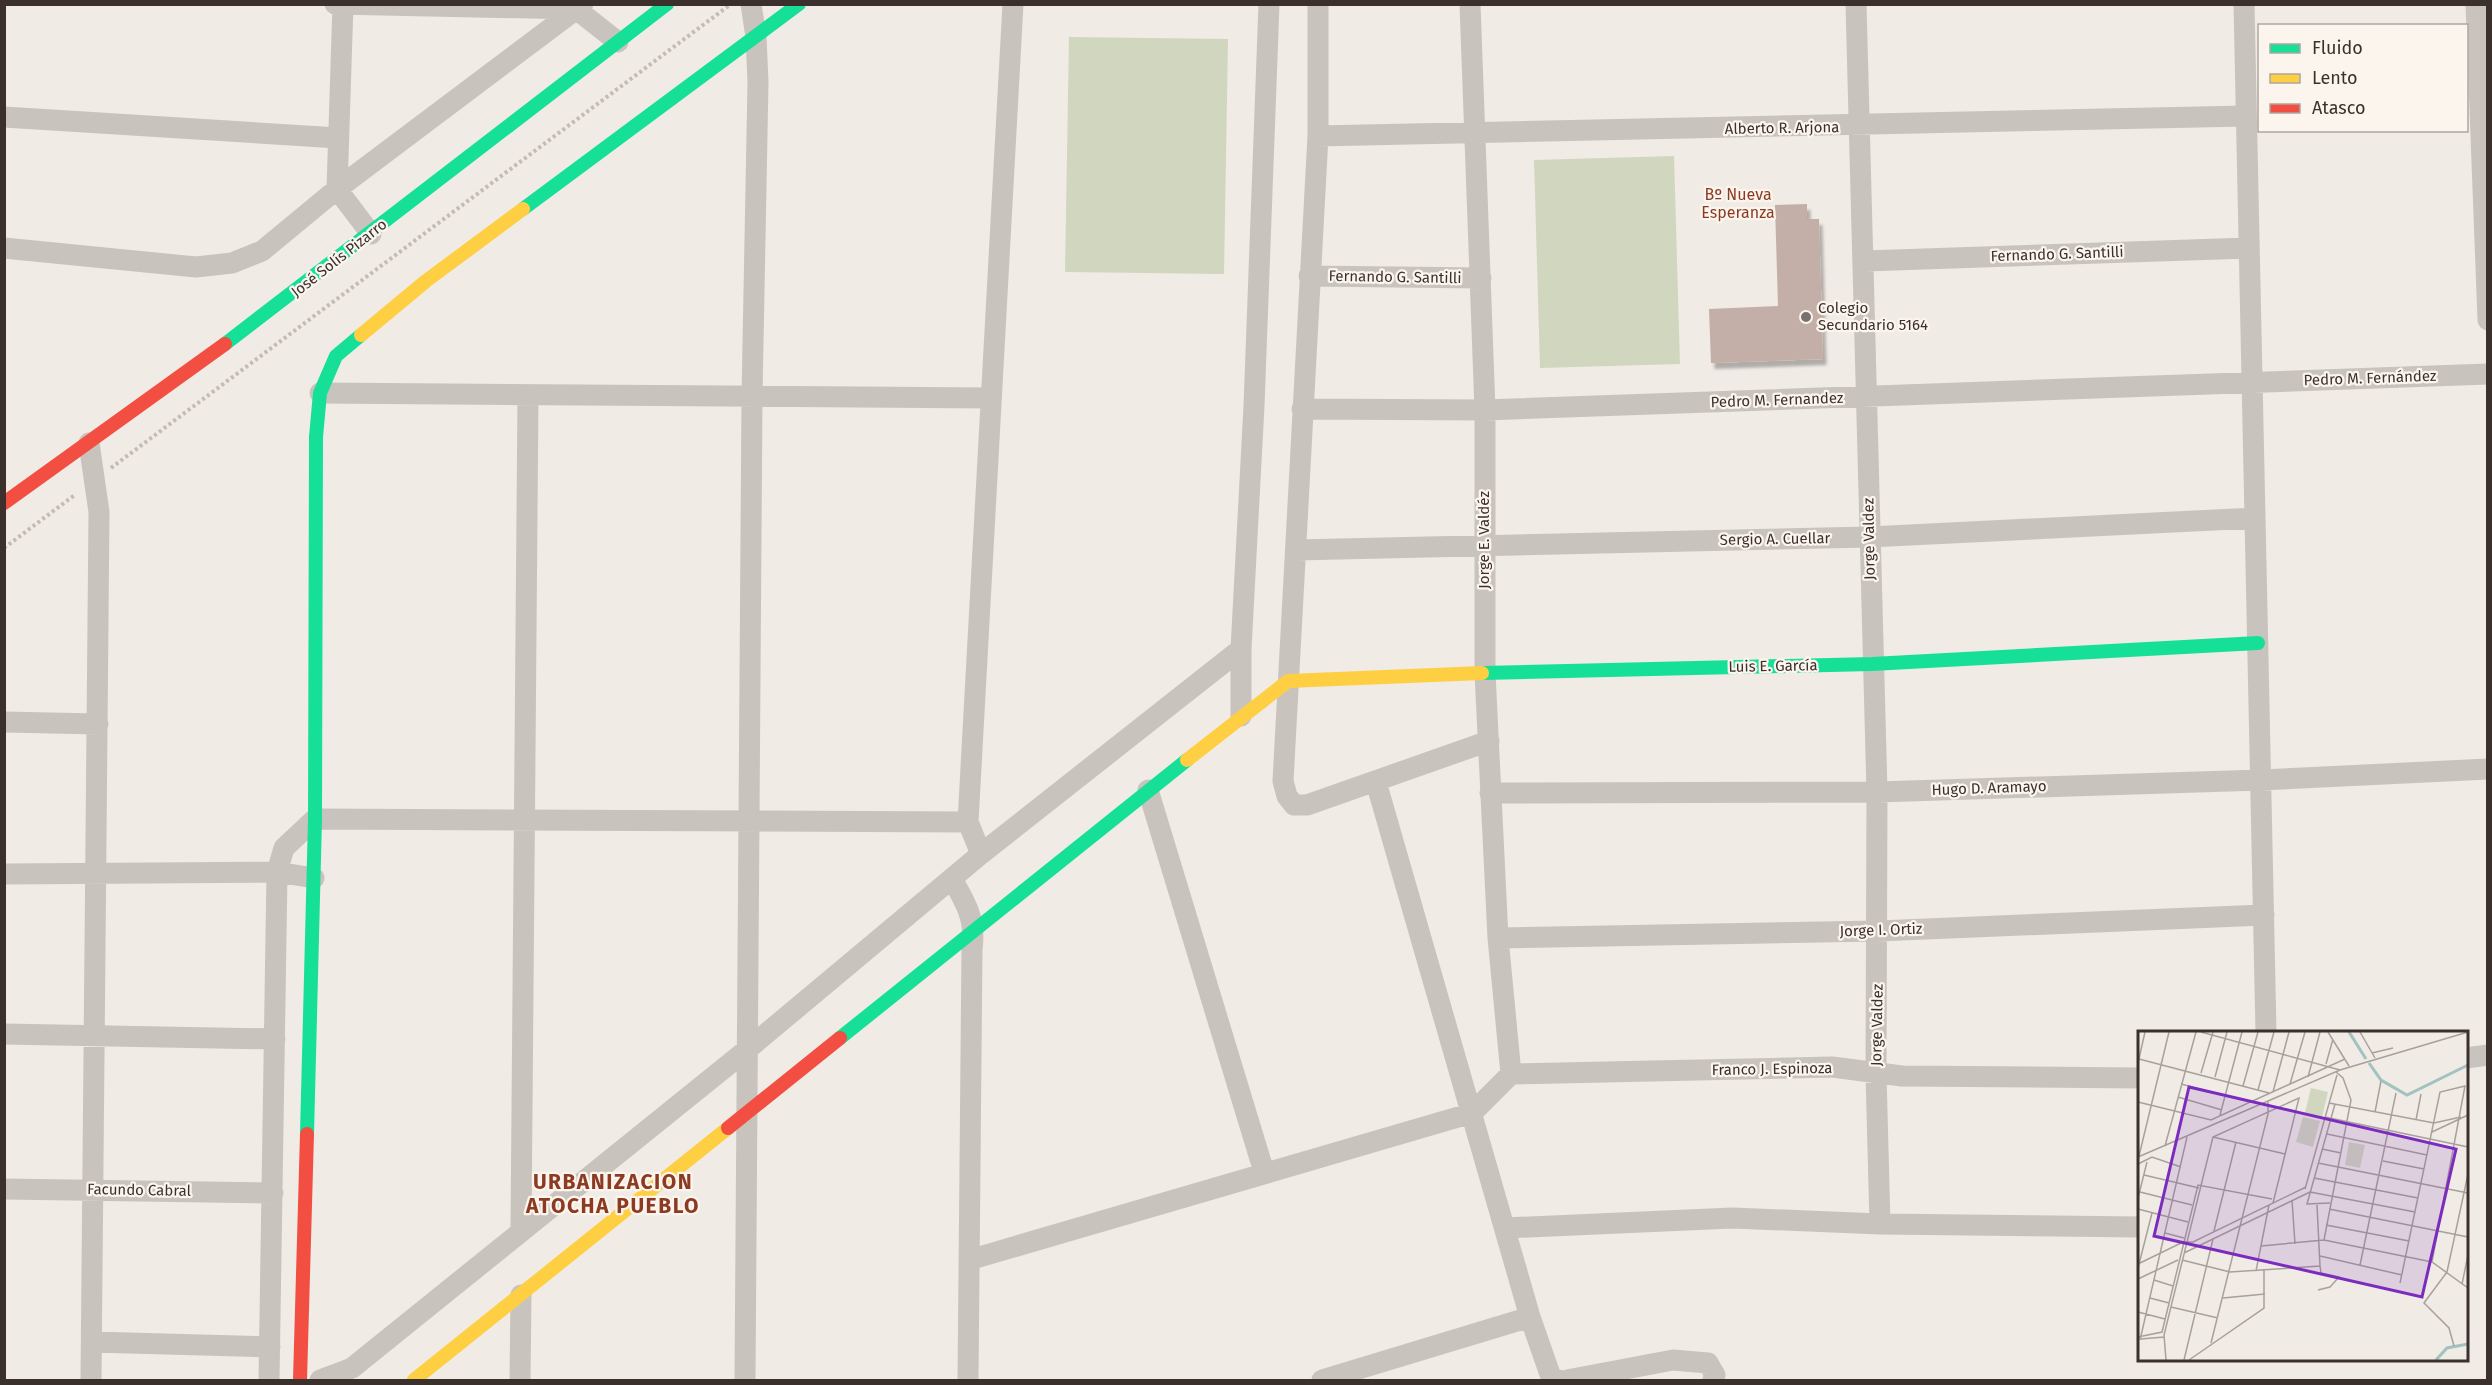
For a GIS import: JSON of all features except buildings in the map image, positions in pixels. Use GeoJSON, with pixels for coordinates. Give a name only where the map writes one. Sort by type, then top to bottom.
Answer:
{"type":"FeatureCollection","features":[{"type":"Feature","properties":{"kind":"street"},"geometry":{"type":"LineString","coordinates":[[335,4],[579,7],[618,42]]}},
{"type":"Feature","properties":{"kind":"street","name":"José Solís Pizarro"},"geometry":{"type":"LineString","coordinates":[[4,503],[267,314],[667,4]]}},
{"type":"Feature","properties":{"kind":"street"},"geometry":{"type":"LineString","coordinates":[[745,1380],[756,37],[751,4]]}},
{"type":"Feature","properties":{"kind":"street"},"geometry":{"type":"LineString","coordinates":[[300,1380],[314,878],[316,437],[320,393],[336,356],[426,281],[799,4]]}},
{"type":"Feature","properties":{"kind":"street"},"geometry":{"type":"LineString","coordinates":[[981,854],[968,822],[989,398],[1013,4]]}},
{"type":"Feature","properties":{"kind":"street"},"geometry":{"type":"LineString","coordinates":[[1240,716],[1269,4]]}},
{"type":"Feature","properties":{"kind":"street"},"geometry":{"type":"LineString","coordinates":[[1318,4],[1318,136],[1283,781],[1287,796],[1294,805],[1307,805],[1488,741]]}},
{"type":"Feature","properties":{"kind":"street","name":"Jorge E. Valdéz"},"geometry":{"type":"LineString","coordinates":[[1470,4],[1485,410],[1485,673],[1498,938],[1511,1074]]}},
{"type":"Feature","properties":{"kind":"street","name":"Jorge Valdez"},"geometry":{"type":"LineString","coordinates":[[1856,4],[1865,261],[1869,537],[1877,792],[1876,1074],[1880,1224]]}},
{"type":"Feature","properties":{"kind":"street"},"geometry":{"type":"LineString","coordinates":[[2244,4],[2266,1031]]}},
{"type":"Feature","properties":{"kind":"street"},"geometry":{"type":"LineString","coordinates":[[2476,4],[2487,320]]}},
{"type":"Feature","properties":{"kind":"street"},"geometry":{"type":"LineString","coordinates":[[343,5],[337,189],[371,234]]}},
{"type":"Feature","properties":{"kind":"street"},"geometry":{"type":"LineString","coordinates":[[4,248],[196,267],[232,262],[262,251],[337,189],[579,7]]}},
{"type":"Feature","properties":{"kind":"street","name":"Alberto R. Arjona"},"geometry":{"type":"LineString","coordinates":[[1318,136],[1860,127],[2246,116]]}},
{"type":"Feature","properties":{"kind":"street"},"geometry":{"type":"LineString","coordinates":[[4,117],[338,138]]}},
{"type":"Feature","properties":{"kind":"street","name":"Fernando G. Santilli"},"geometry":{"type":"LineString","coordinates":[[1865,261],[2249,248]]}},
{"type":"Feature","properties":{"kind":"street","name":"Fernando G. Santilli"},"geometry":{"type":"LineString","coordinates":[[1309,276],[1480,278]]}},
{"type":"Feature","properties":{"kind":"street","name":"Pedro M. Fernández"},"geometry":{"type":"LineString","coordinates":[[2252,382],[2487,374]]}},
{"type":"Feature","properties":{"kind":"street","name":"Pedro M. Fernandez"},"geometry":{"type":"LineString","coordinates":[[1302,409],[1485,410],[2252,382]]}},
{"type":"Feature","properties":{"kind":"street"},"geometry":{"type":"LineString","coordinates":[[320,393],[989,398]]}},
{"type":"Feature","properties":{"kind":"street"},"geometry":{"type":"LineString","coordinates":[[521,1229],[528,395]]}},
{"type":"Feature","properties":{"kind":"street"},"geometry":{"type":"LineString","coordinates":[[89,443],[99,512],[91,1380]]}},
{"type":"Feature","properties":{"kind":"street","name":"Sergio A. Cuellar"},"geometry":{"type":"LineString","coordinates":[[1296,550],[1869,537],[2255,518]]}},
{"type":"Feature","properties":{"kind":"street","name":"Luis E. García"},"geometry":{"type":"LineString","coordinates":[[1288,681],[1485,673],[1872,664],[2258,643]]}},
{"type":"Feature","properties":{"kind":"street"},"geometry":{"type":"LineString","coordinates":[[320,1380],[345,1374],[521,1229],[749,1048],[981,854],[1241,649]]}},
{"type":"Feature","properties":{"kind":"street"},"geometry":{"type":"LineString","coordinates":[[414,1380],[1240,716],[1288,681]]}},
{"type":"Feature","properties":{"kind":"street"},"geometry":{"type":"LineString","coordinates":[[4,722],[98,724]]}},
{"type":"Feature","properties":{"kind":"street","name":"Hugo D. Aramayo"},"geometry":{"type":"LineString","coordinates":[[1490,793],[1877,792],[2261,780],[2487,769]]}},
{"type":"Feature","properties":{"kind":"street"},"geometry":{"type":"LineString","coordinates":[[1376,782],[1530,1317],[1552,1380],[1559,1380]]}},
{"type":"Feature","properties":{"kind":"street"},"geometry":{"type":"LineString","coordinates":[[1148,790],[1264,1172]]}},
{"type":"Feature","properties":{"kind":"street"},"geometry":{"type":"LineString","coordinates":[[269,1380],[277,872],[284,848],[315,819],[968,822]]}},
{"type":"Feature","properties":{"kind":"street"},"geometry":{"type":"LineString","coordinates":[[4,874],[96,876],[277,872],[314,878]]}},
{"type":"Feature","properties":{"kind":"street"},"geometry":{"type":"LineString","coordinates":[[952,879],[969,907],[974,930],[968,1380]]}},
{"type":"Feature","properties":{"kind":"street","name":"Jorge I. Ortiz"},"geometry":{"type":"LineString","coordinates":[[1498,938],[1878,931],[2264,915]]}},
{"type":"Feature","properties":{"kind":"street"},"geometry":{"type":"LineString","coordinates":[[4,1034],[274,1039]]}},
{"type":"Feature","properties":{"kind":"street"},"geometry":{"type":"LineString","coordinates":[[2468,1058],[2487,1055]]}},
{"type":"Feature","properties":{"kind":"street","name":"Franco J. Espinoza"},"geometry":{"type":"LineString","coordinates":[[1511,1074],[1832,1067],[1902,1076],[2138,1078]]}},
{"type":"Feature","properties":{"kind":"street"},"geometry":{"type":"LineString","coordinates":[[969,1260],[1472,1113],[1511,1074]]}},
{"type":"Feature","properties":{"kind":"street","name":"Facundo Cabral"},"geometry":{"type":"LineString","coordinates":[[4,1189],[273,1193]]}},
{"type":"Feature","properties":{"kind":"street"},"geometry":{"type":"LineString","coordinates":[[1505,1228],[1732,1218],[1880,1224],[2138,1227]]}},
{"type":"Feature","properties":{"kind":"street"},"geometry":{"type":"LineString","coordinates":[[520,1380],[521,1295]]}},
{"type":"Feature","properties":{"kind":"street"},"geometry":{"type":"LineString","coordinates":[[1322,1380],[1530,1317]]}},
{"type":"Feature","properties":{"kind":"street"},"geometry":{"type":"LineString","coordinates":[[92,1342],[270,1347]]}},
{"type":"Feature","properties":{"kind":"street"},"geometry":{"type":"LineString","coordinates":[[1568,1380],[1673,1360],[1708,1363],[1715,1375],[1713,1380]]}},
{"type":"Feature","properties":{"kind":"path"},"geometry":{"type":"LineString","coordinates":[[4,548],[731,4]]}},
{"type":"Feature","properties":{"kind":"green space"},"geometry":{"type":"Polygon","coordinates":[[[1069,37],[1228,39],[1224,274],[1065,272],[1069,37]]]}},
{"type":"Feature","properties":{"kind":"green space"},"geometry":{"type":"Polygon","coordinates":[[[1674,156],[1680,364],[1540,368],[1534,160],[1674,156]]]}},
{"type":"Feature","properties":{"kind":"traffic: fast"},"geometry":{"type":"LineString","coordinates":[[225,344],[667,4]]}},
{"type":"Feature","properties":{"kind":"traffic: fast"},"geometry":{"type":"LineString","coordinates":[[523,209],[799,4]]}},
{"type":"Feature","properties":{"kind":"traffic: fast"},"geometry":{"type":"LineString","coordinates":[[307,1134],[315,819],[316,437],[320,393],[336,356],[361,335]]}},
{"type":"Feature","properties":{"kind":"traffic: fast"},"geometry":{"type":"LineString","coordinates":[[1482,673],[1872,664],[2258,643]]}},
{"type":"Feature","properties":{"kind":"traffic: fast"},"geometry":{"type":"LineString","coordinates":[[840,1038],[1187,760]]}},
{"type":"Feature","properties":{"kind":"traffic: slow"},"geometry":{"type":"LineString","coordinates":[[361,335],[426,281],[523,209]]}},
{"type":"Feature","properties":{"kind":"traffic: slow"},"geometry":{"type":"LineString","coordinates":[[1187,760],[1288,681],[1482,673]]}},
{"type":"Feature","properties":{"kind":"traffic: slow"},"geometry":{"type":"LineString","coordinates":[[414,1380],[728,1128]]}},
{"type":"Feature","properties":{"kind":"traffic: jam"},"geometry":{"type":"LineString","coordinates":[[4,503],[225,344]]}},
{"type":"Feature","properties":{"kind":"traffic: jam"},"geometry":{"type":"LineString","coordinates":[[728,1128],[840,1038]]}},
{"type":"Feature","properties":{"kind":"traffic: jam"},"geometry":{"type":"LineString","coordinates":[[300,1380],[307,1134]]}},
{"type":"Feature","properties":{"kind":"place","name":"Colegio Secundario 5164"},"geometry":{"type":"Point","coordinates":[1806,317]}},
{"type":"Feature","properties":{"kind":"district","name":"Bº Nueva Esperanza"},"geometry":{"type":"Point","coordinates":[1738,203]}},
{"type":"Feature","properties":{"kind":"district","name":"URBANIZACION ATOCHA PUEBLO"},"geometry":{"type":"Point","coordinates":[613,1194]}}]}
